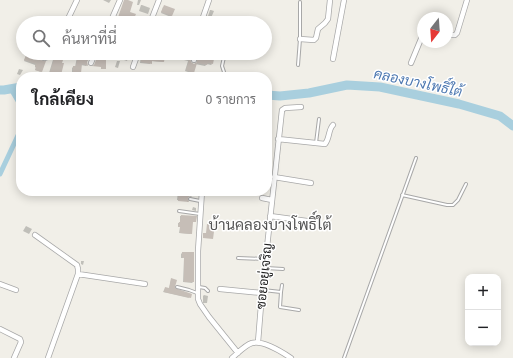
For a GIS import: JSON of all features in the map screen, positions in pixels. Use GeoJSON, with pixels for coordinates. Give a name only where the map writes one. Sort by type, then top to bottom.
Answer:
{"type":"FeatureCollection","features":[{"type":"Feature","properties":{"kind":"street"},"geometry":{"type":"LineString","coordinates":[[69,16],[77,0]]}},
{"type":"Feature","properties":{"kind":"street"},"geometry":{"type":"LineString","coordinates":[[113,16],[120,0]]}},
{"type":"Feature","properties":{"kind":"street"},"geometry":{"type":"LineString","coordinates":[[153,16],[159,0]]}},
{"type":"Feature","properties":{"kind":"street"},"geometry":{"type":"LineString","coordinates":[[204,16],[209,0]]}},
{"type":"Feature","properties":{"kind":"street"},"geometry":{"type":"LineString","coordinates":[[300,39],[314,40],[316,38],[318,29],[328,19],[330,0]]}},
{"type":"Feature","properties":{"kind":"street"},"geometry":{"type":"LineString","coordinates":[[333,59],[344,0]]}},
{"type":"Feature","properties":{"kind":"street"},"geometry":{"type":"LineString","coordinates":[[453,35],[457,33],[467,0]]}},
{"type":"Feature","properties":{"kind":"street"},"geometry":{"type":"LineString","coordinates":[[411,62],[417,48]]}},
{"type":"Feature","properties":{"kind":"street"},"geometry":{"type":"LineString","coordinates":[[133,67],[136,60]]}},
{"type":"Feature","properties":{"kind":"street","name":"ซอยอยู่เจริญ"},"geometry":{"type":"LineString","coordinates":[[258,342],[264,268],[282,110],[283,108],[302,107]]}},
{"type":"Feature","properties":{"kind":"street"},"geometry":{"type":"LineString","coordinates":[[278,139],[325,144],[327,142],[330,129],[333,125]]}},
{"type":"Feature","properties":{"kind":"street"},"geometry":{"type":"LineString","coordinates":[[274,177],[311,183]]}},
{"type":"Feature","properties":{"kind":"street"},"geometry":{"type":"LineString","coordinates":[[202,196],[198,251],[198,299],[200,304],[238,352]]}},
{"type":"Feature","properties":{"kind":"street"},"geometry":{"type":"LineString","coordinates":[[262,198],[272,200]]}},
{"type":"Feature","properties":{"kind":"street"},"geometry":{"type":"LineString","coordinates":[[270,216],[307,221]]}},
{"type":"Feature","properties":{"kind":"street"},"geometry":{"type":"LineString","coordinates":[[35,235],[77,265],[78,270],[78,274],[48,358]]}},
{"type":"Feature","properties":{"kind":"street"},"geometry":{"type":"LineString","coordinates":[[78,274],[145,284]]}},
{"type":"Feature","properties":{"kind":"street"},"geometry":{"type":"LineString","coordinates":[[0,284],[16,290]]}},
{"type":"Feature","properties":{"kind":"street"},"geometry":{"type":"LineString","coordinates":[[220,289],[262,291]]}},
{"type":"Feature","properties":{"kind":"street"},"geometry":{"type":"LineString","coordinates":[[0,330],[20,339],[21,342],[14,358]]}},
{"type":"Feature","properties":{"kind":"street"},"geometry":{"type":"LineString","coordinates":[[232,358],[248,345],[258,342],[291,358]]}},
{"type":"Feature","properties":{"kind":"lane"},"geometry":{"type":"LineString","coordinates":[[298,65],[300,2]]}},
{"type":"Feature","properties":{"kind":"lane"},"geometry":{"type":"LineString","coordinates":[[223,60],[222,66],[224,72]]}},
{"type":"Feature","properties":{"kind":"lane"},"geometry":{"type":"LineString","coordinates":[[316,143],[319,119]]}},
{"type":"Feature","properties":{"kind":"lane"},"geometry":{"type":"LineString","coordinates":[[344,358],[416,158]]}},
{"type":"Feature","properties":{"kind":"lane"},"geometry":{"type":"LineString","coordinates":[[402,195],[453,205],[458,200],[466,184]]}},
{"type":"Feature","properties":{"kind":"lane"},"geometry":{"type":"LineString","coordinates":[[190,199],[201,201]]}},
{"type":"Feature","properties":{"kind":"lane"},"geometry":{"type":"LineString","coordinates":[[179,211],[200,214]]}},
{"type":"Feature","properties":{"kind":"lane"},"geometry":{"type":"LineString","coordinates":[[238,258],[265,259]]}},
{"type":"Feature","properties":{"kind":"lane"},"geometry":{"type":"LineString","coordinates":[[264,268],[283,269]]}},
{"type":"Feature","properties":{"kind":"lane"},"geometry":{"type":"LineString","coordinates":[[282,285],[280,307],[299,310]]}},
{"type":"Feature","properties":{"kind":"lane"},"geometry":{"type":"LineString","coordinates":[[197,286],[206,288],[208,292]]}},
{"type":"Feature","properties":{"kind":"lane"},"geometry":{"type":"LineString","coordinates":[[177,287],[197,293]]}},
{"type":"Feature","properties":{"kind":"lane"},"geometry":{"type":"LineString","coordinates":[[262,291],[281,292]]}},
{"type":"Feature","properties":{"kind":"building"},"geometry":{"type":"Polygon","coordinates":[[[124,0],[133,2],[130,12],[136,14],[135,16],[118,16],[124,0]]]}},
{"type":"Feature","properties":{"kind":"building"},"geometry":{"type":"Polygon","coordinates":[[[164,5],[175,9],[172,16],[161,12],[164,5]]]}},
{"type":"Feature","properties":{"kind":"building"},"geometry":{"type":"Polygon","coordinates":[[[24,60],[46,61],[42,72],[35,70],[36,64],[24,60]]]}},
{"type":"Feature","properties":{"kind":"building"},"geometry":{"type":"Polygon","coordinates":[[[54,60],[63,60],[62,63],[64,63],[62,72],[50,72],[54,60]]]}},
{"type":"Feature","properties":{"kind":"building"},"geometry":{"type":"Polygon","coordinates":[[[77,60],[88,60],[88,66],[82,64],[81,72],[73,72],[73,66],[76,66],[77,60]]]}},
{"type":"Feature","properties":{"kind":"building"},"geometry":{"type":"Polygon","coordinates":[[[96,60],[106,60],[106,69],[92,66],[96,60]]]}},
{"type":"Feature","properties":{"kind":"building"},"geometry":{"type":"Polygon","coordinates":[[[141,60],[164,60],[164,62],[152,61],[152,64],[141,62],[141,60]]]}},
{"type":"Feature","properties":{"kind":"building"},"geometry":{"type":"Polygon","coordinates":[[[189,60],[194,64],[197,60],[214,60],[213,64],[208,63],[207,65],[197,63],[194,72],[186,70],[189,60]]]}},
{"type":"Feature","properties":{"kind":"building"},"geometry":{"type":"Polygon","coordinates":[[[178,196],[190,196],[188,198],[189,202],[178,201],[178,196]]]}},
{"type":"Feature","properties":{"kind":"building"},"geometry":{"type":"Polygon","coordinates":[[[181,215],[197,216],[196,222],[193,222],[192,234],[180,233],[180,227],[178,227],[181,215]]]}},
{"type":"Feature","properties":{"kind":"building"},"geometry":{"type":"Polygon","coordinates":[[[207,224],[215,224],[213,239],[203,238],[203,233],[206,233],[207,224]]]}},
{"type":"Feature","properties":{"kind":"building"},"geometry":{"type":"Polygon","coordinates":[[[182,252],[194,252],[194,282],[184,282],[184,258],[182,257],[182,252]]]}},
{"type":"Feature","properties":{"kind":"building"},"geometry":{"type":"Polygon","coordinates":[[[171,278],[177,280],[175,288],[192,294],[191,298],[164,292],[165,287],[169,288],[171,278]]]}},
{"type":"Feature","properties":{"kind":"waterway","name":"คลองบางโพธิ์ใต้"},"geometry":{"type":"LineString","coordinates":[[272,95],[309,93],[347,85],[380,87],[459,104],[500,116],[513,126]]}},
{"type":"Feature","properties":{"kind":"waterway","name":"คลองบางโพธิ์ใต้"},"geometry":{"type":"LineString","coordinates":[[0,90],[16,88]]}},
{"type":"Feature","properties":{"kind":"waterway"},"geometry":{"type":"LineString","coordinates":[[11,89],[16,98]]}},
{"type":"Feature","properties":{"kind":"waterway"},"geometry":{"type":"LineString","coordinates":[[0,174],[16,140]]}},
{"type":"Feature","properties":{"kind":"district","name":"บ้านคลองบางโพธิ์ใต้"},"geometry":{"type":"Point","coordinates":[270,225]}}]}
